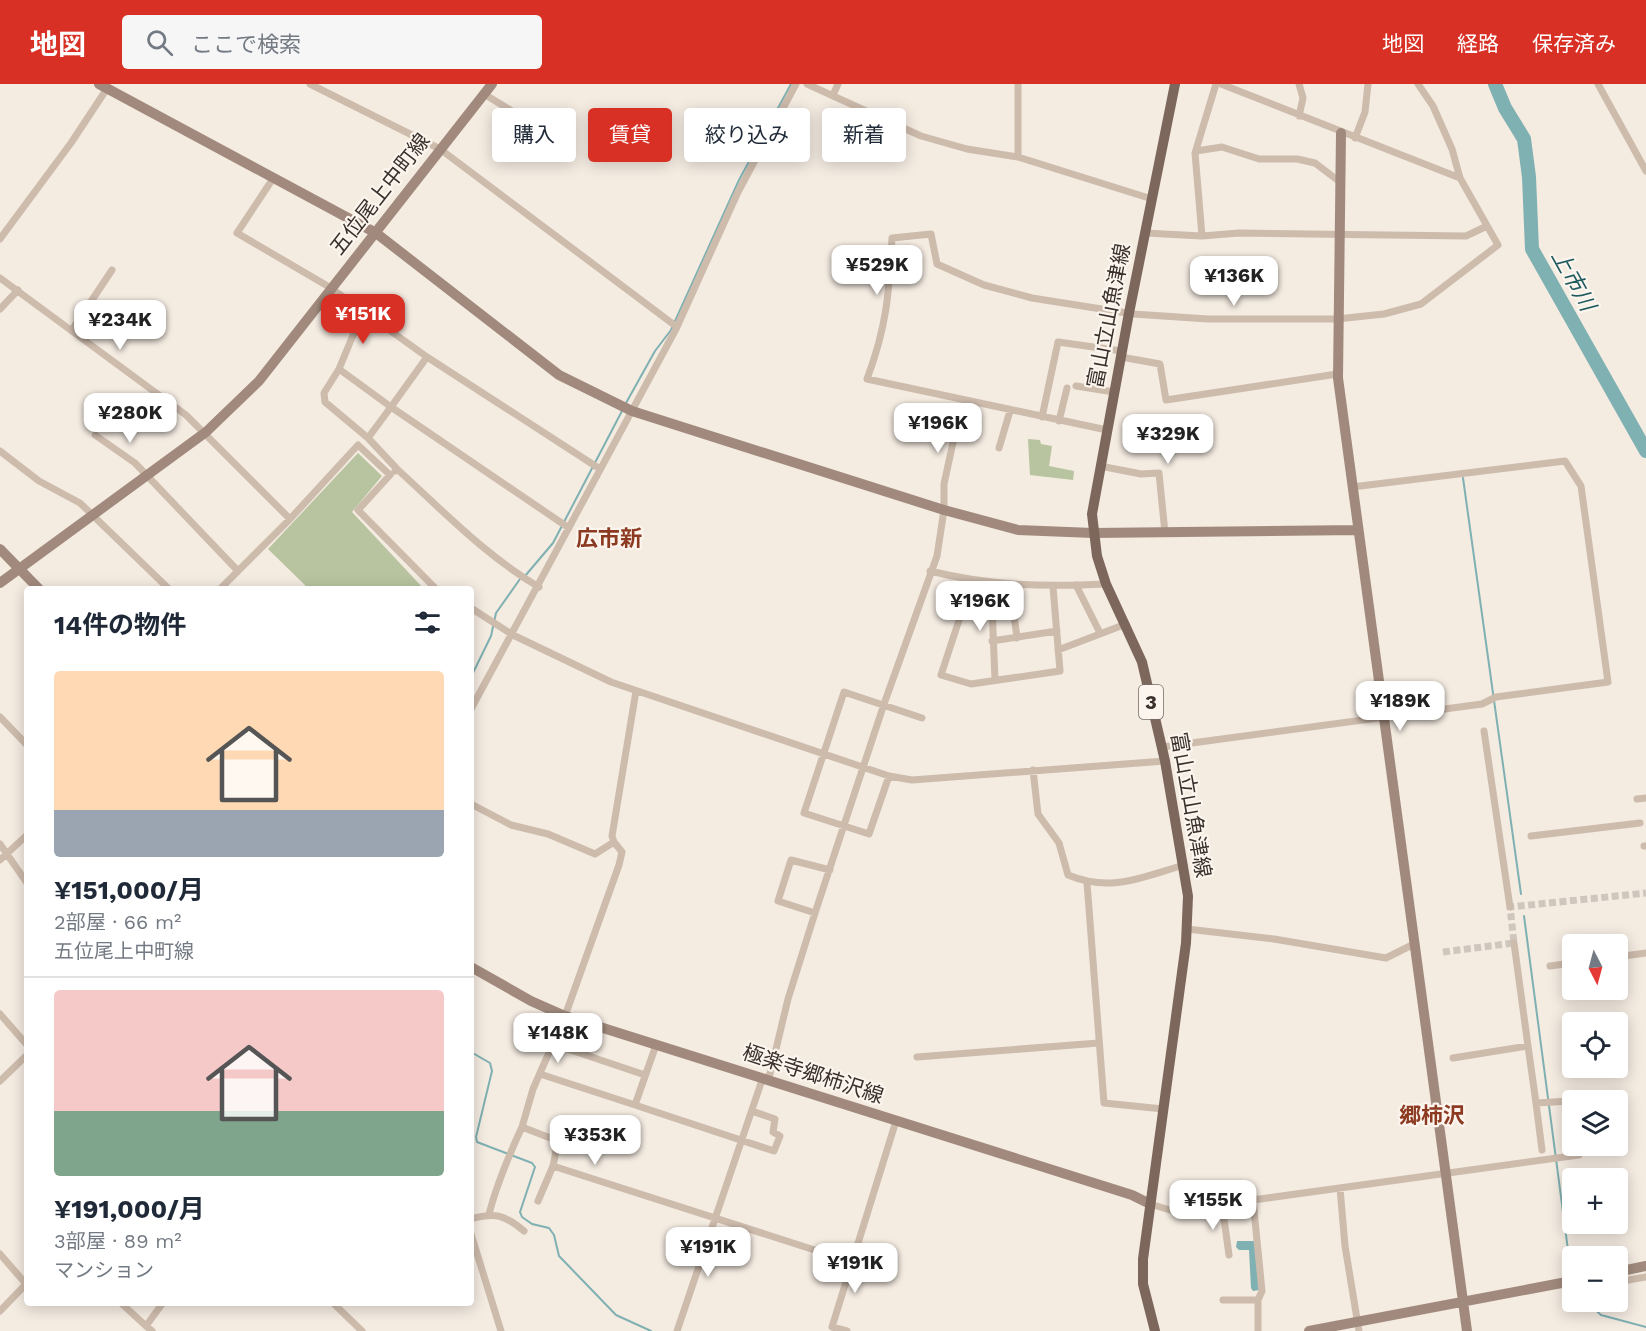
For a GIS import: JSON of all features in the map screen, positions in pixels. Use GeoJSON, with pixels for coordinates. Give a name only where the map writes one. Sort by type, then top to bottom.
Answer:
{"type":"FeatureCollection","features":[{"type":"Feature","properties":{"kind":"main road","name":"富山立山魚津線"},"geometry":{"type":"LineString","coordinates":[[1155,1331],[1143,1284],[1143,1259],[1187,929],[1188,896],[1165,761],[1142,662],[1106,584],[1093,533],[1094,495],[1175,84]]}},
{"type":"Feature","properties":{"kind":"street"},"geometry":{"type":"LineString","coordinates":[[310,84],[440,149],[677,327]]}},
{"type":"Feature","properties":{"kind":"street","name":"五位尾上中町線"},"geometry":{"type":"LineString","coordinates":[[0,583],[206,432],[259,381],[492,84]]}},
{"type":"Feature","properties":{"kind":"street"},"geometry":{"type":"LineString","coordinates":[[474,704],[539,587],[677,327],[738,192],[796,84]]}},
{"type":"Feature","properties":{"kind":"street"},"geometry":{"type":"LineString","coordinates":[[807,84],[921,136],[967,148],[1018,157],[1152,199]]}},
{"type":"Feature","properties":{"kind":"street"},"geometry":{"type":"LineString","coordinates":[[833,95],[838,84]]}},
{"type":"Feature","properties":{"kind":"street"},"geometry":{"type":"LineString","coordinates":[[1018,84],[1018,157]]}},
{"type":"Feature","properties":{"kind":"street"},"geometry":{"type":"LineString","coordinates":[[1202,236],[1196,151],[1216,84]]}},
{"type":"Feature","properties":{"kind":"street"},"geometry":{"type":"LineString","coordinates":[[1221,84],[1460,178]]}},
{"type":"Feature","properties":{"kind":"street"},"geometry":{"type":"LineString","coordinates":[[1299,84],[1303,98],[1299,116]]}},
{"type":"Feature","properties":{"kind":"street"},"geometry":{"type":"LineString","coordinates":[[1355,138],[1365,111],[1368,84]]}},
{"type":"Feature","properties":{"kind":"street"},"geometry":{"type":"LineString","coordinates":[[1107,430],[867,379],[889,304],[892,238],[931,234],[937,264],[984,285],[1032,298],[1129,313],[1208,319],[1337,319],[1384,314],[1420,304],[1498,245],[1460,178],[1452,149],[1438,117],[1418,84]]}},
{"type":"Feature","properties":{"kind":"street"},"geometry":{"type":"LineString","coordinates":[[1598,84],[1646,171]]}},
{"type":"Feature","properties":{"kind":"street"},"geometry":{"type":"LineString","coordinates":[[0,239],[71,143],[105,86],[376,233],[559,375],[632,411],[944,510],[1018,530],[1093,533],[1358,530]]}},
{"type":"Feature","properties":{"kind":"street"},"geometry":{"type":"LineString","coordinates":[[484,94],[507,108]]}},
{"type":"Feature","properties":{"kind":"street"},"geometry":{"type":"LineString","coordinates":[[1341,133],[1338,374],[1467,1331]]}},
{"type":"Feature","properties":{"kind":"street"},"geometry":{"type":"LineString","coordinates":[[1196,151],[1222,147],[1259,159],[1306,161],[1315,163],[1340,182]]}},
{"type":"Feature","properties":{"kind":"street"},"geometry":{"type":"LineString","coordinates":[[274,177],[237,233],[331,288],[427,357],[600,469]]}},
{"type":"Feature","properties":{"kind":"street"},"geometry":{"type":"LineString","coordinates":[[1145,233],[1202,236],[1239,233],[1466,236],[1488,226]]}},
{"type":"Feature","properties":{"kind":"street"},"geometry":{"type":"LineString","coordinates":[[72,330],[112,270]]}},
{"type":"Feature","properties":{"kind":"street"},"geometry":{"type":"LineString","coordinates":[[0,278],[186,415],[206,432],[290,519]]}},
{"type":"Feature","properties":{"kind":"street"},"geometry":{"type":"LineString","coordinates":[[0,309],[18,290]]}},
{"type":"Feature","properties":{"kind":"street"},"geometry":{"type":"LineString","coordinates":[[363,311],[339,369],[324,393],[325,402],[368,438],[397,469],[479,542],[517,574],[539,587]]}},
{"type":"Feature","properties":{"kind":"street"},"geometry":{"type":"LineString","coordinates":[[1042,417],[1058,342],[1160,364],[1166,400],[1338,374]]}},
{"type":"Feature","properties":{"kind":"street"},"geometry":{"type":"LineString","coordinates":[[368,438],[427,357]]}},
{"type":"Feature","properties":{"kind":"street"},"geometry":{"type":"LineString","coordinates":[[339,369],[569,528]]}},
{"type":"Feature","properties":{"kind":"street"},"geometry":{"type":"LineString","coordinates":[[1076,386],[1114,392]]}},
{"type":"Feature","properties":{"kind":"street"},"geometry":{"type":"LineString","coordinates":[[1059,421],[1067,388]]}},
{"type":"Feature","properties":{"kind":"street"},"geometry":{"type":"LineString","coordinates":[[677,1331],[761,1083],[767,1079],[815,913],[884,704],[937,556],[944,510],[944,484],[962,401]]}},
{"type":"Feature","properties":{"kind":"street"},"geometry":{"type":"LineString","coordinates":[[999,448],[1010,411]]}},
{"type":"Feature","properties":{"kind":"street"},"geometry":{"type":"LineString","coordinates":[[95,435],[135,463],[238,571]]}},
{"type":"Feature","properties":{"kind":"street"},"geometry":{"type":"LineString","coordinates":[[223,586],[290,519],[358,445],[390,475]]}},
{"type":"Feature","properties":{"kind":"street"},"geometry":{"type":"LineString","coordinates":[[0,451],[39,481],[81,503],[166,586]]}},
{"type":"Feature","properties":{"kind":"street"},"geometry":{"type":"LineString","coordinates":[[1162,747],[1482,704],[1496,697],[1608,682],[1581,486],[1565,460],[1352,487]]}},
{"type":"Feature","properties":{"kind":"street"},"geometry":{"type":"LineString","coordinates":[[1100,466],[1141,474],[1159,473],[1165,532]]}},
{"type":"Feature","properties":{"kind":"street"},"geometry":{"type":"LineString","coordinates":[[397,469],[358,510],[433,586]]}},
{"type":"Feature","properties":{"kind":"street"},"geometry":{"type":"LineString","coordinates":[[0,549],[36,586]]}},
{"type":"Feature","properties":{"kind":"street"},"geometry":{"type":"LineString","coordinates":[[930,571],[965,580],[1010,584],[1053,587],[1106,584]]}},
{"type":"Feature","properties":{"kind":"street"},"geometry":{"type":"LineString","coordinates":[[965,580],[962,611],[941,675],[971,684],[1060,670],[1053,587]]}},
{"type":"Feature","properties":{"kind":"street"},"geometry":{"type":"LineString","coordinates":[[991,582],[995,680]]}},
{"type":"Feature","properties":{"kind":"street"},"geometry":{"type":"LineString","coordinates":[[1010,584],[1017,638]]}},
{"type":"Feature","properties":{"kind":"street"},"geometry":{"type":"LineString","coordinates":[[1076,585],[1101,633]]}},
{"type":"Feature","properties":{"kind":"street"},"geometry":{"type":"LineString","coordinates":[[474,610],[513,635],[565,661],[636,691],[865,766],[889,776],[912,780],[1165,761]]}},
{"type":"Feature","properties":{"kind":"street"},"geometry":{"type":"LineString","coordinates":[[1058,650],[1126,624]]}},
{"type":"Feature","properties":{"kind":"street"},"geometry":{"type":"LineString","coordinates":[[992,641],[1057,631]]}},
{"type":"Feature","properties":{"kind":"street"},"geometry":{"type":"LineString","coordinates":[[489,1214],[497,1183],[506,1168],[540,1074],[565,1016],[622,852],[612,836],[636,691]]}},
{"type":"Feature","properties":{"kind":"street"},"geometry":{"type":"LineString","coordinates":[[889,776],[869,834],[804,813],[844,692],[922,718]]}},
{"type":"Feature","properties":{"kind":"street"},"geometry":{"type":"LineString","coordinates":[[0,717],[24,742]]}},
{"type":"Feature","properties":{"kind":"street"},"geometry":{"type":"LineString","coordinates":[[1484,731],[1510,907]]}},
{"type":"Feature","properties":{"kind":"street"},"geometry":{"type":"LineString","coordinates":[[1034,770],[1038,814],[1059,843],[1068,875],[1087,883],[1119,884],[1184,865]]}},
{"type":"Feature","properties":{"kind":"street"},"geometry":{"type":"LineString","coordinates":[[1637,799],[1646,798]]}},
{"type":"Feature","properties":{"kind":"street"},"geometry":{"type":"LineString","coordinates":[[474,806],[511,825],[548,834],[595,854],[614,842]]}},
{"type":"Feature","properties":{"kind":"street"},"geometry":{"type":"LineString","coordinates":[[1532,836],[1641,823]]}},
{"type":"Feature","properties":{"kind":"street"},"geometry":{"type":"LineString","coordinates":[[0,860],[24,839]]}},
{"type":"Feature","properties":{"kind":"street"},"geometry":{"type":"LineString","coordinates":[[0,844],[24,879]]}},
{"type":"Feature","properties":{"kind":"street"},"geometry":{"type":"LineString","coordinates":[[815,913],[778,901],[791,860],[830,870]]}},
{"type":"Feature","properties":{"kind":"street"},"geometry":{"type":"LineString","coordinates":[[1087,883],[1104,1103],[1163,1109]]}},
{"type":"Feature","properties":{"kind":"street"},"geometry":{"type":"LineString","coordinates":[[1187,929],[1274,939],[1386,958],[1414,944]]}},
{"type":"Feature","properties":{"kind":"street"},"geometry":{"type":"LineString","coordinates":[[1514,943],[1542,1150]]}},
{"type":"Feature","properties":{"kind":"street"},"geometry":{"type":"LineString","coordinates":[[1628,955],[1646,952]]}},
{"type":"Feature","properties":{"kind":"street"},"geometry":{"type":"LineString","coordinates":[[1550,966],[1562,964]]}},
{"type":"Feature","properties":{"kind":"street","name":"極楽寺郷柿沢線"},"geometry":{"type":"LineString","coordinates":[[474,970],[531,1001],[565,1016],[1132,1196],[1150,1204]]}},
{"type":"Feature","properties":{"kind":"street"},"geometry":{"type":"LineString","coordinates":[[0,1014],[24,1042]]}},
{"type":"Feature","properties":{"kind":"street"},"geometry":{"type":"LineString","coordinates":[[917,1057],[1099,1042]]}},
{"type":"Feature","properties":{"kind":"street"},"geometry":{"type":"LineString","coordinates":[[553,1044],[645,1075]]}},
{"type":"Feature","properties":{"kind":"street"},"geometry":{"type":"LineString","coordinates":[[635,1105],[656,1045]]}},
{"type":"Feature","properties":{"kind":"street"},"geometry":{"type":"LineString","coordinates":[[1453,1058],[1527,1046]]}},
{"type":"Feature","properties":{"kind":"street"},"geometry":{"type":"LineString","coordinates":[[0,1081],[24,1058]]}},
{"type":"Feature","properties":{"kind":"street"},"geometry":{"type":"LineString","coordinates":[[540,1074],[774,1151],[780,1136],[773,1132],[775,1119],[752,1111]]}},
{"type":"Feature","properties":{"kind":"street"},"geometry":{"type":"LineString","coordinates":[[1536,1103],[1562,1101]]}},
{"type":"Feature","properties":{"kind":"street"},"geometry":{"type":"LineString","coordinates":[[848,1331],[832,1327],[896,1121]]}},
{"type":"Feature","properties":{"kind":"street"},"geometry":{"type":"LineString","coordinates":[[522,1126],[558,1141],[553,1166],[538,1201]]}},
{"type":"Feature","properties":{"kind":"street"},"geometry":{"type":"LineString","coordinates":[[1150,1204],[1170,1210],[1572,1156]]}},
{"type":"Feature","properties":{"kind":"street"},"geometry":{"type":"LineString","coordinates":[[553,1166],[852,1262]]}},
{"type":"Feature","properties":{"kind":"street"},"geometry":{"type":"LineString","coordinates":[[1340,1188],[1345,1246],[1359,1327]]}},
{"type":"Feature","properties":{"kind":"street"},"geometry":{"type":"LineString","coordinates":[[1253,1200],[1262,1291],[1258,1300],[1258,1331]]}},
{"type":"Feature","properties":{"kind":"street"},"geometry":{"type":"LineString","coordinates":[[1222,1204],[1228,1255]]}},
{"type":"Feature","properties":{"kind":"street"},"geometry":{"type":"LineString","coordinates":[[474,1219],[489,1214],[510,1219],[524,1231]]}},
{"type":"Feature","properties":{"kind":"street"},"geometry":{"type":"LineString","coordinates":[[474,1244],[501,1331]]}},
{"type":"Feature","properties":{"kind":"street"},"geometry":{"type":"LineString","coordinates":[[0,1254],[24,1282]]}},
{"type":"Feature","properties":{"kind":"street"},"geometry":{"type":"LineString","coordinates":[[1628,1270],[1646,1266]]}},
{"type":"Feature","properties":{"kind":"street"},"geometry":{"type":"LineString","coordinates":[[1628,1280],[1646,1277]]}},
{"type":"Feature","properties":{"kind":"street"},"geometry":{"type":"LineString","coordinates":[[1309,1331],[1359,1327],[1463,1301],[1562,1283]]}},
{"type":"Feature","properties":{"kind":"street"},"geometry":{"type":"LineString","coordinates":[[0,1311],[24,1286]]}},
{"type":"Feature","properties":{"kind":"street"},"geometry":{"type":"LineString","coordinates":[[1223,1300],[1258,1300]]}},
{"type":"Feature","properties":{"kind":"street"},"geometry":{"type":"LineString","coordinates":[[124,1306],[149,1328],[161,1306]]}},
{"type":"Feature","properties":{"kind":"street"},"geometry":{"type":"LineString","coordinates":[[336,1306],[362,1331]]}},
{"type":"Feature","properties":{"kind":"green space"},"geometry":{"type":"Polygon","coordinates":[[[1028,439],[1040,440],[1041,444],[1052,446],[1049,466],[1074,471],[1073,480],[1030,475],[1028,439]]]}},
{"type":"Feature","properties":{"kind":"green space"},"geometry":{"type":"Polygon","coordinates":[[[358,453],[382,476],[352,512],[421,586],[306,586],[268,549],[358,453]]]}},
{"type":"Feature","properties":{"kind":"water"},"geometry":{"type":"Polygon","coordinates":[[[1237,1241],[1256,1241],[1259,1290],[1253,1291],[1251,1288],[1249,1250],[1239,1250],[1236,1247],[1237,1241]]]}},
{"type":"Feature","properties":{"kind":"waterway"},"geometry":{"type":"LineString","coordinates":[[626,403],[655,351],[671,330],[739,180],[791,84]]}},
{"type":"Feature","properties":{"kind":"waterway","name":"上市川"},"geometry":{"type":"LineString","coordinates":[[1495,84],[1505,108],[1524,139],[1529,177],[1532,249],[1646,451]]}},
{"type":"Feature","properties":{"kind":"waterway"},"geometry":{"type":"LineString","coordinates":[[525,576],[553,543],[622,411]]}},
{"type":"Feature","properties":{"kind":"waterway"},"geometry":{"type":"LineString","coordinates":[[1463,478],[1521,894]]}},
{"type":"Feature","properties":{"kind":"waterway"},"geometry":{"type":"LineString","coordinates":[[474,671],[491,636],[496,613],[520,579]]}},
{"type":"Feature","properties":{"kind":"waterway"},"geometry":{"type":"LineString","coordinates":[[1524,916],[1567,1246]]}},
{"type":"Feature","properties":{"kind":"waterway"},"geometry":{"type":"LineString","coordinates":[[474,1054],[490,1063],[492,1071],[476,1137],[477,1142],[532,1163],[535,1167],[520,1212],[522,1217],[532,1224],[549,1228],[554,1235],[559,1256],[616,1315],[651,1331]]}},
{"type":"Feature","properties":{"kind":"waterway"},"geometry":{"type":"LineString","coordinates":[[1598,1312],[1601,1315],[1646,1327]]}},
{"type":"Feature","properties":{"kind":"tunnel"},"geometry":{"type":"LineString","coordinates":[[1443,952],[1514,943],[1510,907],[1646,893]]}},
{"type":"Feature","properties":{"kind":"district","name":"広市新"},"geometry":{"type":"Point","coordinates":[609,538]}},
{"type":"Feature","properties":{"kind":"district","name":"郷柿沢"},"geometry":{"type":"Point","coordinates":[1432,1115]}}]}
